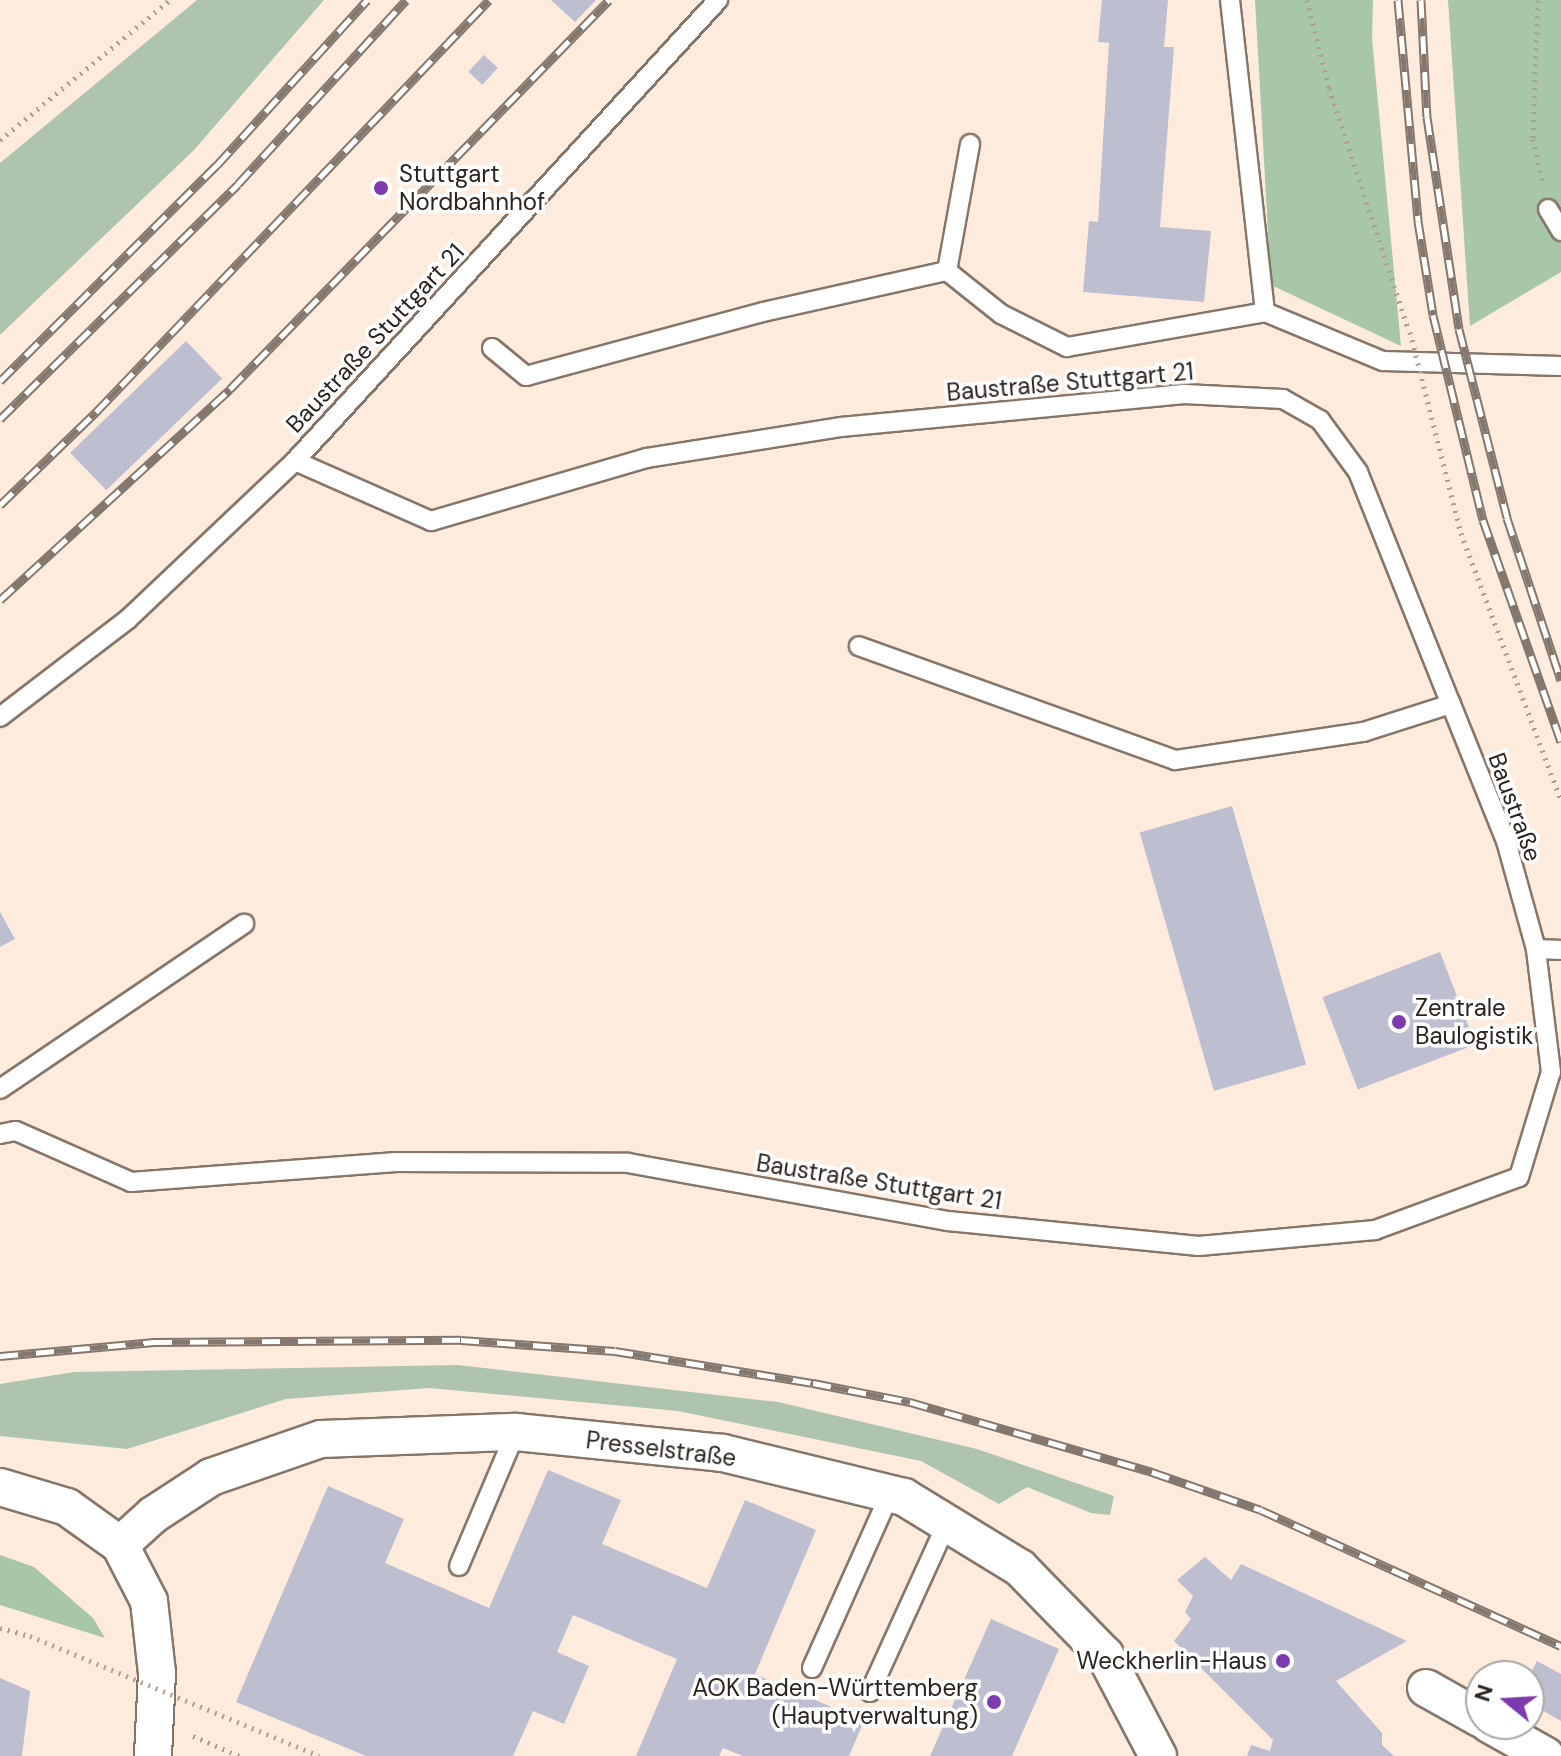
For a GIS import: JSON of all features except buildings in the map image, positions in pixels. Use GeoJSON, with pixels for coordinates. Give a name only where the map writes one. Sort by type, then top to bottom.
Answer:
{"type":"FeatureCollection","features":[{"type":"Feature","properties":{"kind":"street","name":"Presselstraße"},"geometry":{"type":"LineString","coordinates":[[120,1545],[153,1515],[211,1477],[321,1439],[516,1432],[723,1453],[889,1496],[904,1497],[1020,1568],[1105,1655],[1158,1756]]}},
{"type":"Feature","properties":{"kind":"street"},"geometry":{"type":"LineString","coordinates":[[0,1487],[67,1507],[120,1545],[149,1601],[157,1673],[153,1756]]}},
{"type":"Feature","properties":{"kind":"street"},"geometry":{"type":"LineString","coordinates":[[1426,1688],[1465,1710]]}},
{"type":"Feature","properties":{"kind":"street"},"geometry":{"type":"LineString","coordinates":[[1518,1740],[1546,1756]]}},
{"type":"Feature","properties":{"kind":"lane","name":"Baustraße Stuttgart 21"},"geometry":{"type":"LineString","coordinates":[[0,717],[128,619],[295,461],[718,0]]}},
{"type":"Feature","properties":{"kind":"lane"},"geometry":{"type":"LineString","coordinates":[[1230,0],[1265,312]]}},
{"type":"Feature","properties":{"kind":"lane"},"geometry":{"type":"LineString","coordinates":[[947,271],[970,144]]}},
{"type":"Feature","properties":{"kind":"lane"},"geometry":{"type":"LineString","coordinates":[[1548,209],[1561,231]]}},
{"type":"Feature","properties":{"kind":"lane"},"geometry":{"type":"LineString","coordinates":[[947,271],[1001,314],[1067,347],[1265,312],[1383,361],[1561,366]]}},
{"type":"Feature","properties":{"kind":"lane"},"geometry":{"type":"LineString","coordinates":[[492,348],[526,376],[763,312],[947,271]]}},
{"type":"Feature","properties":{"kind":"lane","name":"Baustraße Stuttgart 21"},"geometry":{"type":"LineString","coordinates":[[295,461],[431,521],[647,458],[841,427],[1184,394],[1283,399],[1320,420],[1358,472],[1451,704]]}},
{"type":"Feature","properties":{"kind":"lane"},"geometry":{"type":"LineString","coordinates":[[859,646],[1175,760],[1363,732],[1451,704]]}},
{"type":"Feature","properties":{"kind":"lane","name":"Baustraße"},"geometry":{"type":"LineString","coordinates":[[1451,704],[1506,841],[1536,949]]}},
{"type":"Feature","properties":{"kind":"lane"},"geometry":{"type":"LineString","coordinates":[[0,1089],[244,924]]}},
{"type":"Feature","properties":{"kind":"lane","name":"Baustraße Stuttgart 21"},"geometry":{"type":"LineString","coordinates":[[0,1134],[16,1131],[131,1182],[396,1162],[628,1163],[948,1221],[1199,1246],[1375,1230],[1519,1177],[1551,1072],[1536,949]]}},
{"type":"Feature","properties":{"kind":"lane"},"geometry":{"type":"LineString","coordinates":[[1536,949],[1561,950]]}},
{"type":"Feature","properties":{"kind":"lane"},"geometry":{"type":"LineString","coordinates":[[459,1566],[516,1432]]}},
{"type":"Feature","properties":{"kind":"lane"},"geometry":{"type":"LineString","coordinates":[[812,1668],[889,1496]]}},
{"type":"Feature","properties":{"kind":"lane"},"geometry":{"type":"LineString","coordinates":[[870,1692],[947,1523]]}},
{"type":"Feature","properties":{"kind":"path"},"geometry":{"type":"LineString","coordinates":[[0,140],[170,0]]}},
{"type":"Feature","properties":{"kind":"path"},"geometry":{"type":"LineString","coordinates":[[1307,0],[1329,88],[1410,332],[1461,533],[1561,801]]}},
{"type":"Feature","properties":{"kind":"path"},"geometry":{"type":"LineString","coordinates":[[1538,0],[1533,139],[1548,209]]}},
{"type":"Feature","properties":{"kind":"path"},"geometry":{"type":"LineString","coordinates":[[0,1628],[30,1636],[319,1756]]}},
{"type":"Feature","properties":{"kind":"green space"},"geometry":{"type":"Polygon","coordinates":[[[197,0],[324,0],[194,150],[0,335],[0,163],[197,0]]]}},
{"type":"Feature","properties":{"kind":"green space"},"geometry":{"type":"Polygon","coordinates":[[[1255,0],[1373,0],[1372,39],[1401,346],[1271,285],[1255,0]]]}},
{"type":"Feature","properties":{"kind":"green space"},"geometry":{"type":"Polygon","coordinates":[[[1448,0],[1561,0],[1561,272],[1470,326],[1448,0]]]}},
{"type":"Feature","properties":{"kind":"green space"},"geometry":{"type":"Polygon","coordinates":[[[458,1365],[778,1402],[977,1449],[1114,1496],[1110,1515],[1091,1513],[1027,1487],[999,1504],[921,1461],[678,1411],[429,1388],[286,1399],[127,1449],[0,1436],[0,1384],[74,1372],[458,1365]]]}},
{"type":"Feature","properties":{"kind":"green space"},"geometry":{"type":"Polygon","coordinates":[[[0,1555],[34,1567],[93,1618],[105,1638],[0,1605],[0,1555]]]}},
{"type":"Feature","properties":{"kind":"railway"},"geometry":{"type":"LineString","coordinates":[[0,381],[217,165],[367,0]]}},
{"type":"Feature","properties":{"kind":"railway"},"geometry":{"type":"LineString","coordinates":[[0,419],[238,184],[406,0]]}},
{"type":"Feature","properties":{"kind":"railway"},"geometry":{"type":"LineString","coordinates":[[0,505],[96,412],[489,0]]}},
{"type":"Feature","properties":{"kind":"railway"},"geometry":{"type":"LineString","coordinates":[[0,600],[230,389],[609,0]]}},
{"type":"Feature","properties":{"kind":"railway"},"geometry":{"type":"LineString","coordinates":[[1398,0],[1418,221],[1433,315],[1483,520],[1561,742]]}},
{"type":"Feature","properties":{"kind":"railway"},"geometry":{"type":"LineString","coordinates":[[1421,0],[1427,117],[1459,329],[1507,518],[1561,680]]}},
{"type":"Feature","properties":{"kind":"railway"},"geometry":{"type":"LineString","coordinates":[[0,1356],[154,1342],[461,1340],[615,1351],[813,1383],[910,1402],[1152,1472],[1261,1510],[1561,1646]]}},
{"type":"Feature","properties":{"kind":"place","name":"Stuttgart Nordbahnhof"},"geometry":{"type":"Point","coordinates":[381,188]}},
{"type":"Feature","properties":{"kind":"place","name":"Zentrale Baulogistik"},"geometry":{"type":"Point","coordinates":[1399,1022]}},
{"type":"Feature","properties":{"kind":"place","name":"Weckherlin-Haus"},"geometry":{"type":"Point","coordinates":[1283,1661]}},
{"type":"Feature","properties":{"kind":"place","name":"AOK Baden-Württemberg (Hauptverwaltung)"},"geometry":{"type":"Point","coordinates":[994,1702]}}]}
